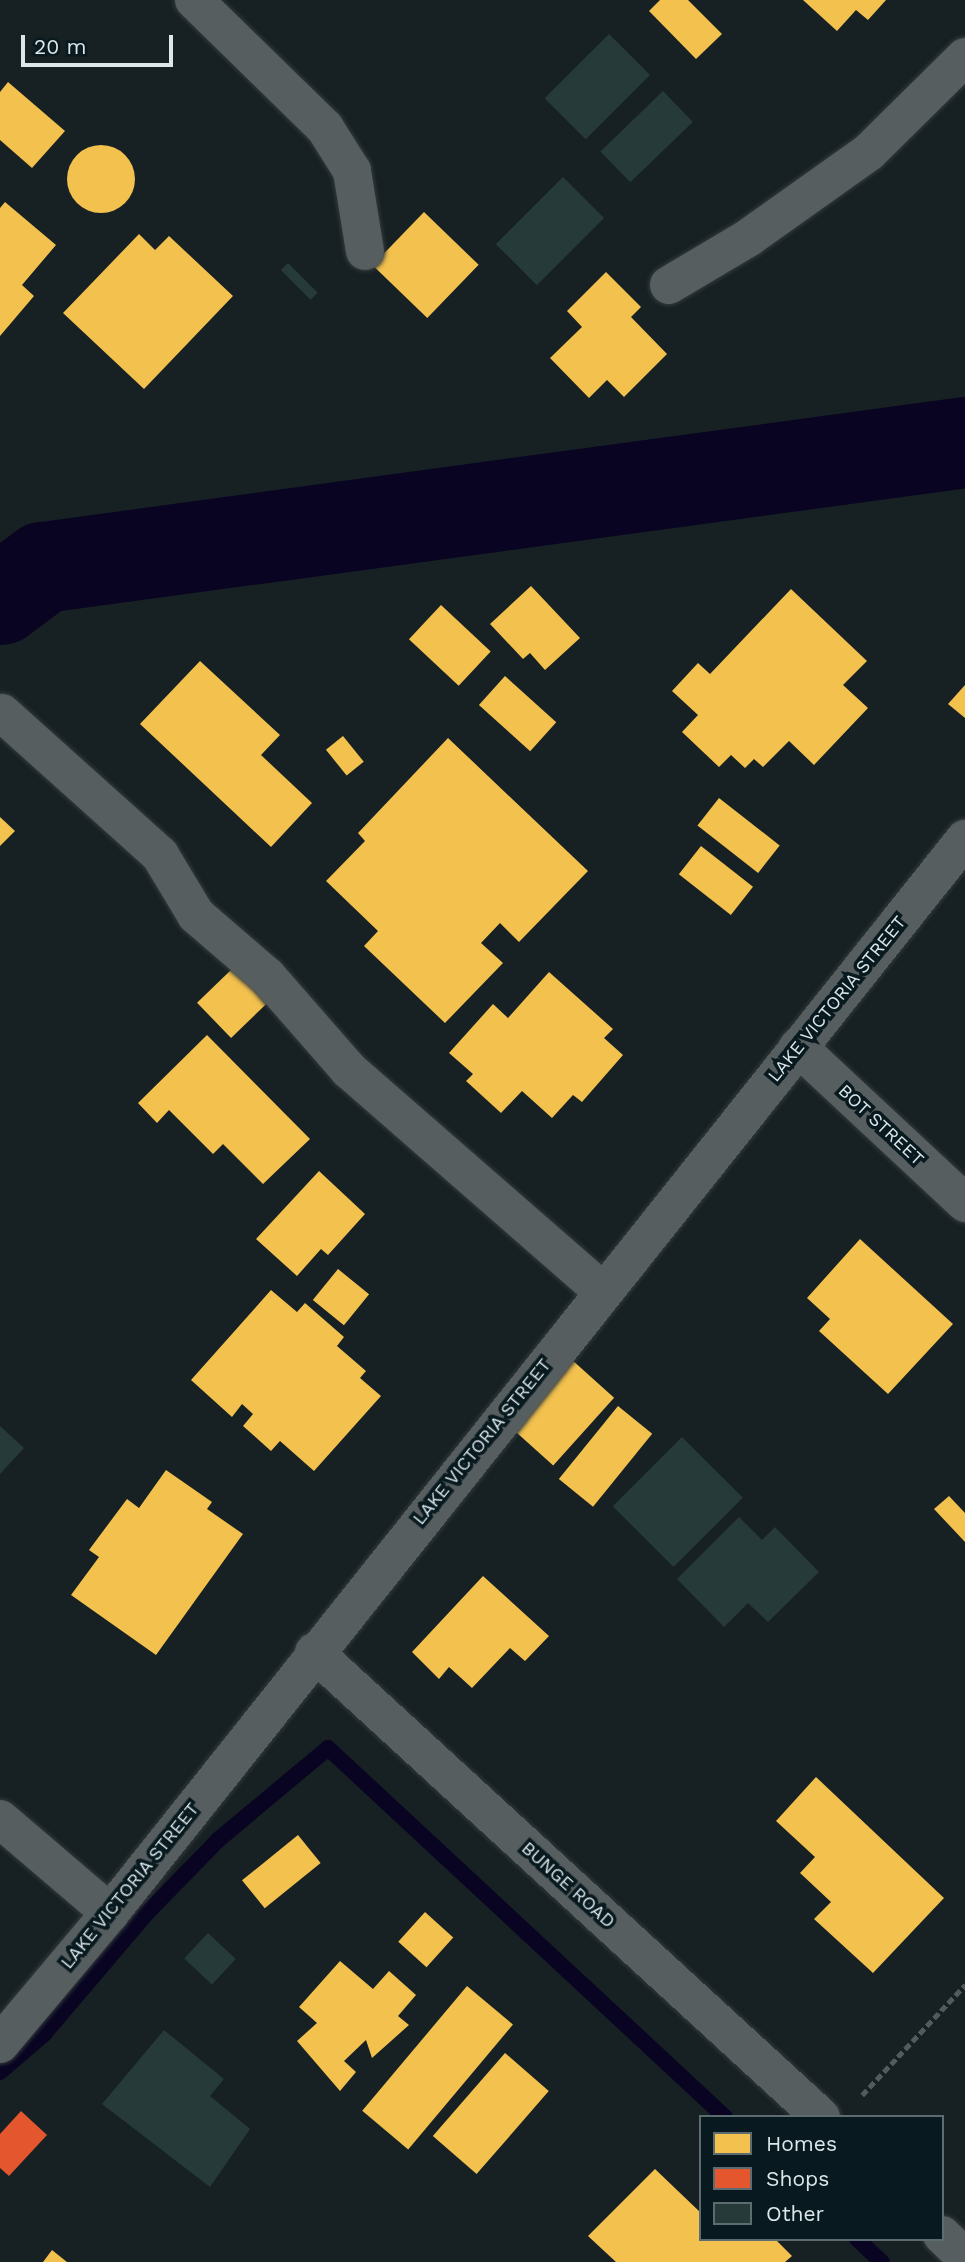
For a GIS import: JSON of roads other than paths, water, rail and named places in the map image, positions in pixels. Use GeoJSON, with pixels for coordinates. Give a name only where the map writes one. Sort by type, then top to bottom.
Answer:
{"type":"FeatureCollection","features":[{"type":"Feature","properties":{"kind":"street"},"geometry":{"type":"LineString","coordinates":[[194,0],[325,128],[352,171],[365,251]]}},
{"type":"Feature","properties":{"kind":"street"},"geometry":{"type":"LineString","coordinates":[[669,285],[748,237],[869,152],[965,57]]}},
{"type":"Feature","properties":{"kind":"street"},"geometry":{"type":"LineString","coordinates":[[2,713],[160,855],[196,915],[267,976],[349,1070],[602,1291]]}},
{"type":"Feature","properties":{"kind":"street","name":"LAKE VICTORIA STREET"},"geometry":{"type":"LineString","coordinates":[[0,2044],[110,1913],[602,1291],[965,839]]}},
{"type":"Feature","properties":{"kind":"street","name":"BOT STREET"},"geometry":{"type":"LineString","coordinates":[[798,1047],[965,1203]]}},
{"type":"Feature","properties":{"kind":"street","name":"BUNGE ROAD"},"geometry":{"type":"LineString","coordinates":[[314,1653],[837,2112]]}},
{"type":"Feature","properties":{"kind":"street"},"geometry":{"type":"LineString","coordinates":[[0,1819],[110,1913]]}},
{"type":"Feature","properties":{"kind":"street"},"geometry":{"type":"LineString","coordinates":[[944,2237],[965,2257]]}},
{"type":"Feature","properties":{"kind":"waterway"},"geometry":{"type":"LineString","coordinates":[[0,599],[43,567],[965,442]]}},
{"type":"Feature","properties":{"kind":"waterway"},"geometry":{"type":"LineString","coordinates":[[0,2072],[44,2034],[148,1912],[218,1840],[328,1748],[723,2115]]}},
{"type":"Feature","properties":{"kind":"waterway"},"geometry":{"type":"LineString","coordinates":[[859,2241],[882,2262]]}}]}
